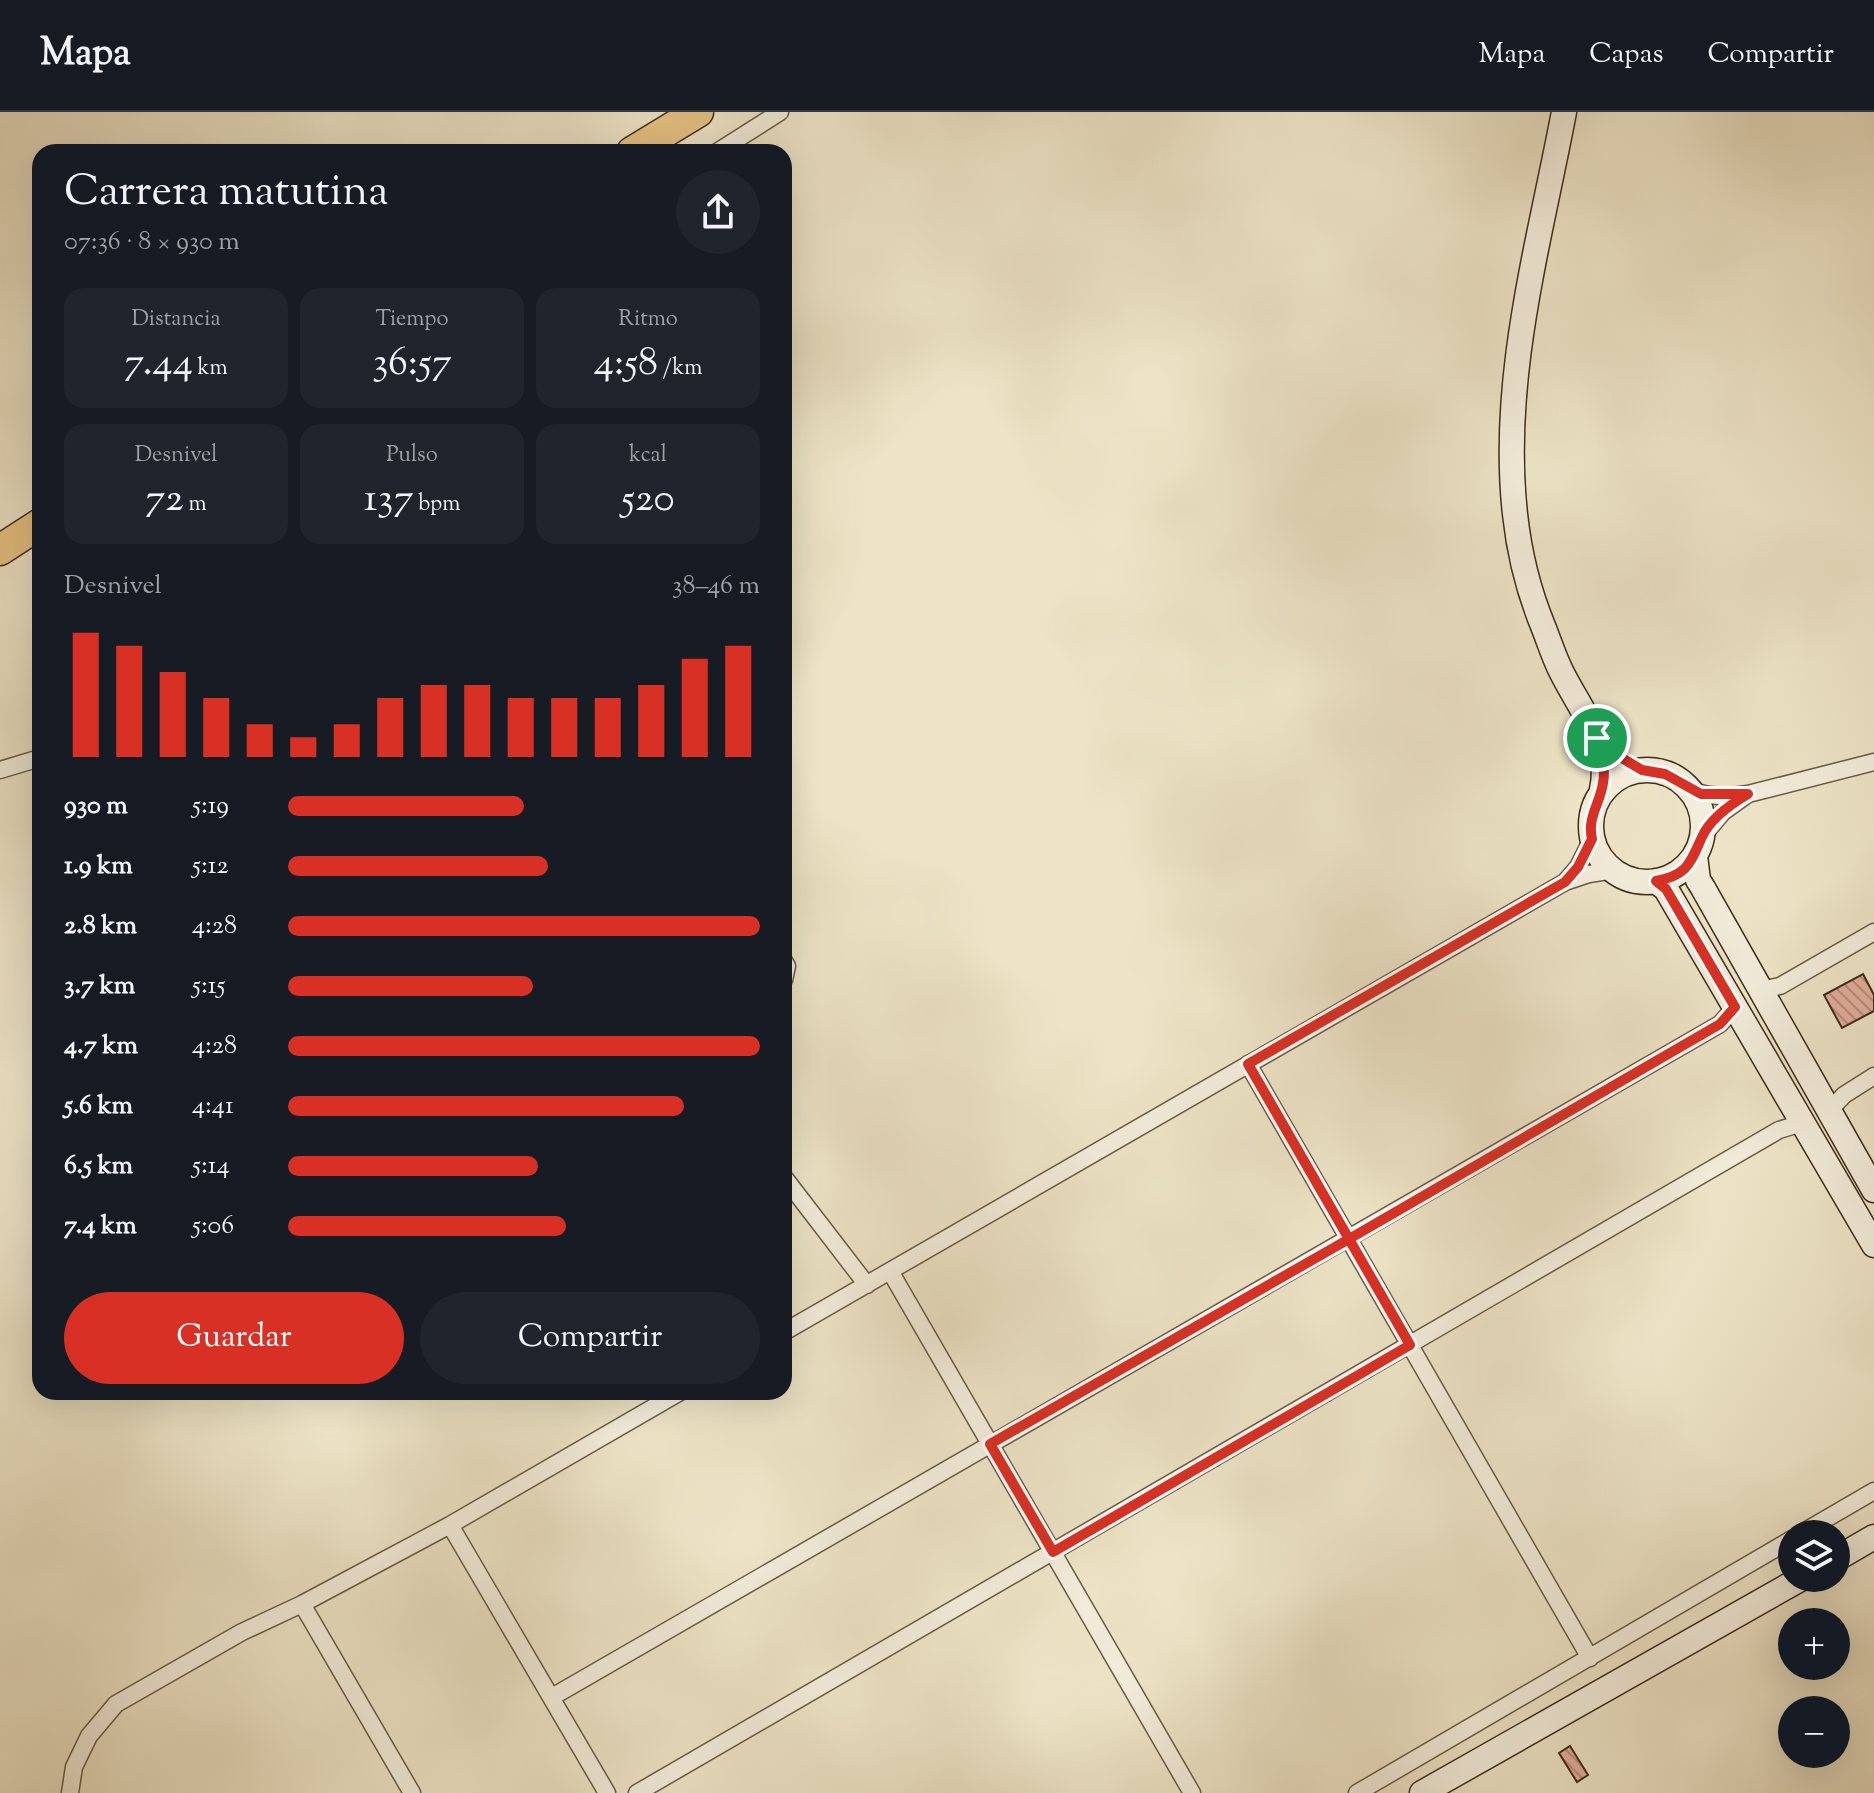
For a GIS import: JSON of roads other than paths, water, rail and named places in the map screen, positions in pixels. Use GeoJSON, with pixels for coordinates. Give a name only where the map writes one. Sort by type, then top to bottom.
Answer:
{"type":"FeatureCollection","features":[{"type":"Feature","properties":{"kind":"highway"},"geometry":{"type":"LineString","coordinates":[[645,144],[698,112]]}},
{"type":"Feature","properties":{"kind":"highway"},"geometry":{"type":"LineString","coordinates":[[0,550],[32,529]]}},
{"type":"Feature","properties":{"kind":"street"},"geometry":{"type":"LineString","coordinates":[[730,144],[780,112]]}},
{"type":"Feature","properties":{"kind":"street"},"geometry":{"type":"LineString","coordinates":[[1564,112],[1519,350],[1512,403],[1511,461],[1516,518],[1541,622],[1561,671],[1597,738],[1604,770],[1602,789],[1592,815],[1592,839],[1596,850],[1614,870],[1637,880],[1672,878],[1682,872],[1723,812],[1748,794]]}},
{"type":"Feature","properties":{"kind":"street"},"geometry":{"type":"LineString","coordinates":[[1597,738],[1615,754],[1642,770]]}},
{"type":"Feature","properties":{"kind":"street"},"geometry":{"type":"LineString","coordinates":[[0,770],[32,760]]}},
{"type":"Feature","properties":{"kind":"street"},"geometry":{"type":"LineString","coordinates":[[1602,789],[1626,773],[1642,770],[1665,774],[1701,794],[1748,794],[1874,762]]}},
{"type":"Feature","properties":{"kind":"street"},"geometry":{"type":"LineString","coordinates":[[1692,790],[1703,810],[1698,880],[1874,1190]]}},
{"type":"Feature","properties":{"kind":"street"},"geometry":{"type":"LineString","coordinates":[[1565,882],[1578,867],[1592,839]]}},
{"type":"Feature","properties":{"kind":"street"},"geometry":{"type":"LineString","coordinates":[[792,1327],[1565,882],[1614,870]]}},
{"type":"Feature","properties":{"kind":"street"},"geometry":{"type":"LineString","coordinates":[[1656,881],[1666,889],[1874,1245]]}},
{"type":"Feature","properties":{"kind":"street"},"geometry":{"type":"LineString","coordinates":[[1759,990],[1780,986],[1874,932]]}},
{"type":"Feature","properties":{"kind":"street"},"geometry":{"type":"LineString","coordinates":[[552,1697],[1720,1024],[1735,1007]]}},
{"type":"Feature","properties":{"kind":"street"},"geometry":{"type":"LineString","coordinates":[[1248,1064],[1590,1658]]}},
{"type":"Feature","properties":{"kind":"street"},"geometry":{"type":"LineString","coordinates":[[1829,1111],[1844,1095],[1874,1076]]}},
{"type":"Feature","properties":{"kind":"street"},"geometry":{"type":"LineString","coordinates":[[637,1793],[1779,1130],[1802,1123]]}},
{"type":"Feature","properties":{"kind":"street"},"geometry":{"type":"LineString","coordinates":[[792,1187],[867,1285]]}},
{"type":"Feature","properties":{"kind":"street"},"geometry":{"type":"LineString","coordinates":[[890,1271],[1192,1793]]}},
{"type":"Feature","properties":{"kind":"street"},"geometry":{"type":"LineString","coordinates":[[70,1793],[74,1767],[89,1736],[116,1704],[242,1632],[302,1604],[450,1525],[666,1400]]}},
{"type":"Feature","properties":{"kind":"street"},"geometry":{"type":"LineString","coordinates":[[1824,1520],[1874,1491]]}},
{"type":"Feature","properties":{"kind":"street"},"geometry":{"type":"LineString","coordinates":[[450,1525],[607,1793]]}},
{"type":"Feature","properties":{"kind":"street"},"geometry":{"type":"LineString","coordinates":[[1850,1551],[1874,1537]]}},
{"type":"Feature","properties":{"kind":"street"},"geometry":{"type":"LineString","coordinates":[[1357,1793],[1778,1547]]}},
{"type":"Feature","properties":{"kind":"street"},"geometry":{"type":"LineString","coordinates":[[1422,1793],[1778,1592]]}},
{"type":"Feature","properties":{"kind":"street"},"geometry":{"type":"LineString","coordinates":[[302,1604],[412,1793]]}}]}
